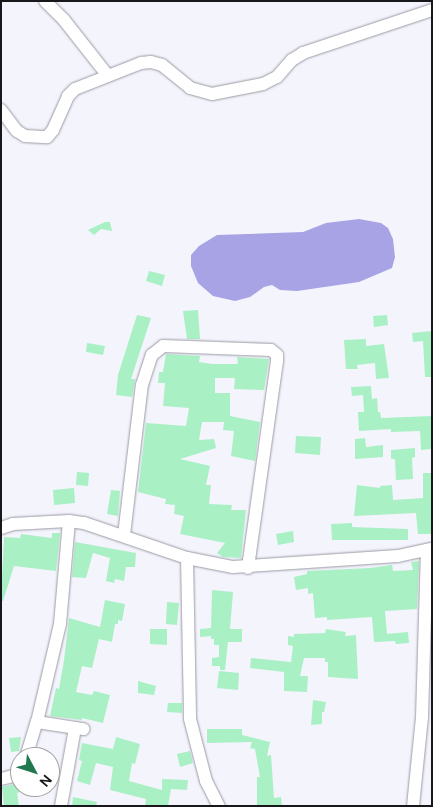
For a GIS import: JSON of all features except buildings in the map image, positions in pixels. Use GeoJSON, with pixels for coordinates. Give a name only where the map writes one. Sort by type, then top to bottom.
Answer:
{"type":"FeatureCollection","features":[{"type":"Feature","properties":{"kind":"street"},"geometry":{"type":"LineString","coordinates":[[45,1],[64,20],[108,76]]}},
{"type":"Feature","properties":{"kind":"street"},"geometry":{"type":"LineString","coordinates":[[1,110],[17,131],[25,136],[46,137],[53,130],[68,96],[75,89],[141,62],[162,65],[199,92],[212,94],[229,91],[263,84],[277,77],[292,60],[303,53],[432,10]]}},
{"type":"Feature","properties":{"kind":"street"},"geometry":{"type":"LineString","coordinates":[[124,535],[142,385],[152,355],[163,346],[271,350],[277,355],[277,361],[248,568]]}},
{"type":"Feature","properties":{"kind":"street"},"geometry":{"type":"LineString","coordinates":[[29,747],[37,722],[60,624],[69,521]]}},
{"type":"Feature","properties":{"kind":"street"},"geometry":{"type":"LineString","coordinates":[[1,528],[13,524],[69,521],[100,527],[187,558],[248,568],[398,556],[429,549],[422,717],[413,806]]}},
{"type":"Feature","properties":{"kind":"street"},"geometry":{"type":"LineString","coordinates":[[187,558],[190,719],[206,781],[219,806]]}},
{"type":"Feature","properties":{"kind":"street"},"geometry":{"type":"LineString","coordinates":[[37,722],[79,728],[61,806]]}},
{"type":"Feature","properties":{"kind":"shaded area"},"geometry":{"type":"Polygon","coordinates":[[[359,219],[381,223],[388,228],[393,239],[395,257],[392,268],[359,282],[297,291],[280,290],[272,285],[264,287],[250,297],[235,301],[213,296],[198,283],[191,266],[191,255],[199,246],[217,235],[303,232],[326,223],[359,219]]]}}]}
